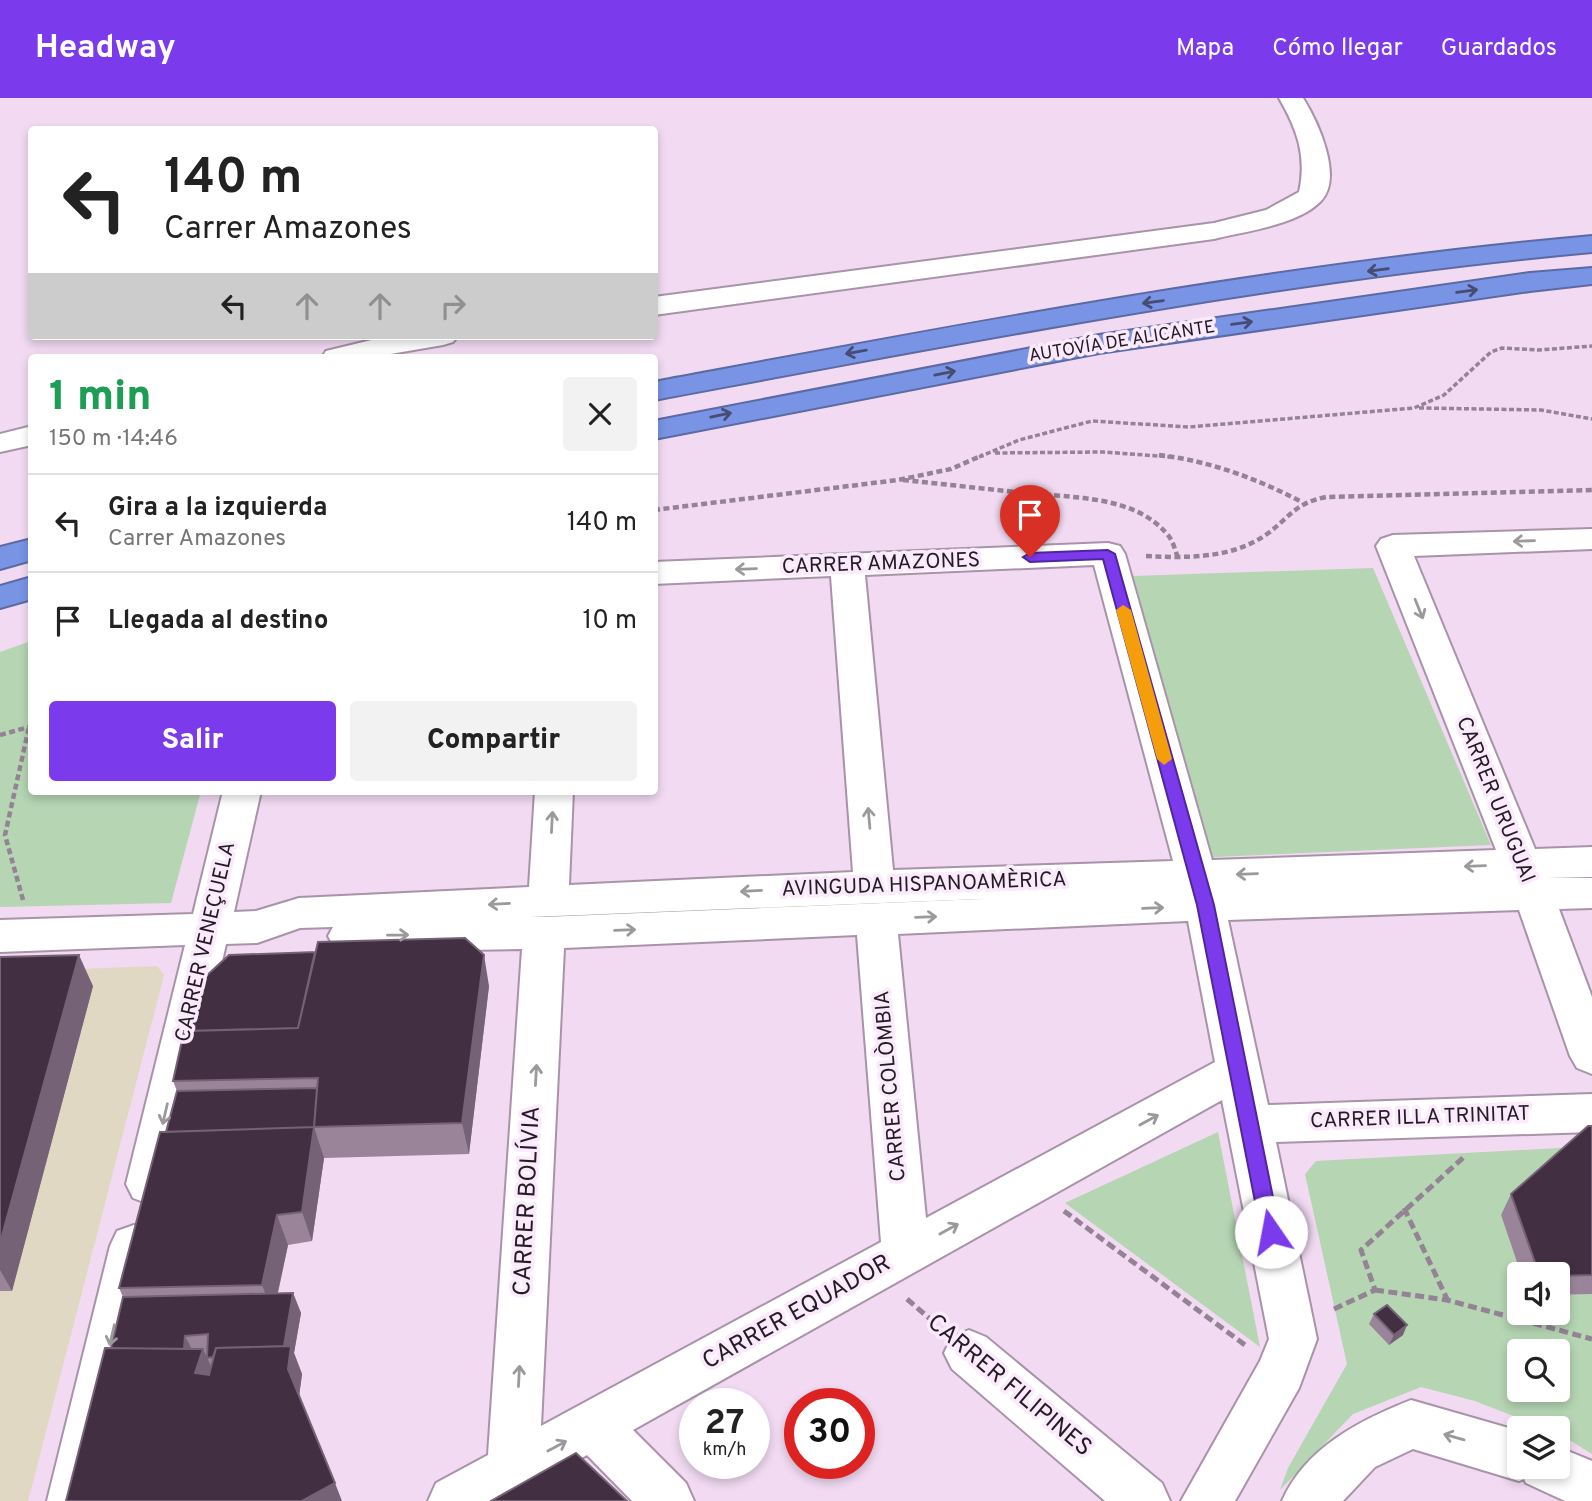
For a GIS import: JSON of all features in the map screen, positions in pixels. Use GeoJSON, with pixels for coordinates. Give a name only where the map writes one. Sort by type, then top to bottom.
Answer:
{"type":"FeatureCollection","features":[{"type":"Feature","properties":{"kind":"highway","name":"AUTOVÍA DE ALICANTE"},"geometry":{"type":"LineString","coordinates":[[658,390],[1069,314],[1504,252],[1592,244]]}},
{"type":"Feature","properties":{"kind":"highway","name":"AUTOVÍA DE ALICANTE"},"geometry":{"type":"LineString","coordinates":[[658,429],[1099,344],[1592,276]]}},
{"type":"Feature","properties":{"kind":"highway"},"geometry":{"type":"LineString","coordinates":[[0,558],[28,550]]}},
{"type":"Feature","properties":{"kind":"highway"},"geometry":{"type":"LineString","coordinates":[[0,597],[28,589]]}},
{"type":"Feature","properties":{"kind":"street"},"geometry":{"type":"LineString","coordinates":[[658,305],[1214,231],[1275,216],[1311,196],[1318,172],[1311,130],[1292,98]]}},
{"type":"Feature","properties":{"kind":"street"},"geometry":{"type":"LineString","coordinates":[[348,354],[381,345],[415,340]]}},
{"type":"Feature","properties":{"kind":"street"},"geometry":{"type":"LineString","coordinates":[[0,443],[28,436]]}},
{"type":"Feature","properties":{"kind":"street","name":"CARRER URUGUAI"},"geometry":{"type":"LineString","coordinates":[[1592,539],[1394,545],[1527,880],[1592,1056]]}},
{"type":"Feature","properties":{"kind":"street"},"geometry":{"type":"LineString","coordinates":[[1108,554],[1201,891],[1248,1124],[1287,1356],[1208,1501]]}},
{"type":"Feature","properties":{"kind":"street","name":"CARRER AMAZONES"},"geometry":{"type":"LineString","coordinates":[[658,573],[1108,554]]}},
{"type":"Feature","properties":{"kind":"street","name":"CARRER COLÒMBIA"},"geometry":{"type":"LineString","coordinates":[[847,565],[875,902],[890,1262]]}},
{"type":"Feature","properties":{"kind":"street","name":"CARRER VENEÇUELA"},"geometry":{"type":"LineString","coordinates":[[73,1501],[241,795]]}},
{"type":"Feature","properties":{"kind":"street","name":"CARRER BOLÍVIA"},"geometry":{"type":"LineString","coordinates":[[513,1468],[554,795]]}},
{"type":"Feature","properties":{"kind":"street","name":"AVINGUDA HISPANOAMÈRICA"},"geometry":{"type":"LineString","coordinates":[[1527,880],[1592,862]]}},
{"type":"Feature","properties":{"kind":"street","name":"AVINGUDA HISPANOAMÈRICA"},"geometry":{"type":"LineString","coordinates":[[12,921],[210,928],[257,927],[296,937],[546,917],[875,902],[1527,880],[1592,893]]}},
{"type":"Feature","properties":{"kind":"street","name":"CARRER EQUADOR"},"geometry":{"type":"LineString","coordinates":[[454,1501],[1237,1071]]}},
{"type":"Feature","properties":{"kind":"street","name":"CARRER ILLA TRINITAT"},"geometry":{"type":"LineString","coordinates":[[1248,1124],[1592,1113]]}},
{"type":"Feature","properties":{"kind":"street","name":"CARRER FILIPINES"},"geometry":{"type":"LineString","coordinates":[[970,1353],[1144,1501]]}},
{"type":"Feature","properties":{"kind":"street"},"geometry":{"type":"LineString","coordinates":[[1308,1501],[1357,1450],[1411,1424],[1507,1452]]}},
{"type":"Feature","properties":{"kind":"street"},"geometry":{"type":"LineString","coordinates":[[594,1426],[668,1501]]}},
{"type":"Feature","properties":{"kind":"street"},"geometry":{"type":"LineString","coordinates":[[1570,1477],[1592,1487]]}},
{"type":"Feature","properties":{"kind":"path"},"geometry":{"type":"LineString","coordinates":[[1414,408],[1444,395],[1491,352],[1502,348],[1592,346]]}},
{"type":"Feature","properties":{"kind":"path"},"geometry":{"type":"LineString","coordinates":[[658,510],[898,480],[951,469],[1050,430],[1092,421],[1189,427],[1414,408],[1541,410],[1592,419]]}},
{"type":"Feature","properties":{"kind":"path"},"geometry":{"type":"LineString","coordinates":[[990,454],[1120,451],[1173,454],[1261,480],[1300,501],[1339,497],[1592,490]]}},
{"type":"Feature","properties":{"kind":"path"},"geometry":{"type":"LineString","coordinates":[[898,480],[1031,494],[1077,495],[1134,511],[1153,521],[1169,535],[1178,558]]}},
{"type":"Feature","properties":{"kind":"path"},"geometry":{"type":"LineString","coordinates":[[1108,554],[1178,558],[1227,553],[1266,535],[1300,501]]}},
{"type":"Feature","properties":{"kind":"path"},"geometry":{"type":"LineString","coordinates":[[0,735],[28,727]]}},
{"type":"Feature","properties":{"kind":"path"},"geometry":{"type":"LineString","coordinates":[[12,921],[5,835],[28,735]]}},
{"type":"Feature","properties":{"kind":"path"},"geometry":{"type":"LineString","coordinates":[[1375,1290],[1361,1250],[1404,1208],[1470,1152]]}},
{"type":"Feature","properties":{"kind":"path"},"geometry":{"type":"LineString","coordinates":[[1030,1185],[1287,1356]]}},
{"type":"Feature","properties":{"kind":"path"},"geometry":{"type":"LineString","coordinates":[[1404,1208],[1447,1300]]}},
{"type":"Feature","properties":{"kind":"path","name":"CARRER FILIPINES"},"geometry":{"type":"LineString","coordinates":[[890,1262],[970,1353]]}},
{"type":"Feature","properties":{"kind":"path"},"geometry":{"type":"LineString","coordinates":[[1334,1309],[1375,1290],[1447,1300],[1592,1339]]}},
{"type":"Feature","properties":{"kind":"shaded area"},"geometry":{"type":"Polygon","coordinates":[[[157,966],[164,975],[28,1501],[0,1501],[0,972],[157,966]]]}},
{"type":"Feature","properties":{"kind":"green space"},"geometry":{"type":"Polygon","coordinates":[[[1373,568],[1491,845],[1213,857],[1133,576],[1373,568]]]}},
{"type":"Feature","properties":{"kind":"green space"},"geometry":{"type":"Polygon","coordinates":[[[28,642],[28,795],[200,795],[171,903],[0,907],[0,652],[28,642]]]}},
{"type":"Feature","properties":{"kind":"green space"},"geometry":{"type":"Polygon","coordinates":[[[1218,1132],[1260,1347],[1065,1203],[1218,1132]]]}},
{"type":"Feature","properties":{"kind":"green space"},"geometry":{"type":"Polygon","coordinates":[[[1578,1147],[1501,1215],[1517,1262],[1507,1262],[1507,1325],[1570,1325],[1570,1295],[1592,1294],[1592,1454],[1570,1440],[1570,1416],[1513,1416],[1475,1401],[1421,1387],[1353,1414],[1280,1490],[1288,1468],[1347,1364],[1305,1174],[1316,1161],[1578,1147]]]}},
{"type":"Feature","properties":{"kind":"building"},"geometry":{"type":"Polygon","coordinates":[[[465,938],[484,955],[462,1123],[314,1127],[318,1078],[173,1081],[184,1031],[298,1028],[318,942],[465,938]]]}},
{"type":"Feature","properties":{"kind":"building"},"geometry":{"type":"Polygon","coordinates":[[[315,952],[298,1028],[190,1031],[205,977],[229,955],[315,952]]]}},
{"type":"Feature","properties":{"kind":"building"},"geometry":{"type":"Polygon","coordinates":[[[79,955],[0,1243],[0,957],[79,955]]]}},
{"type":"Feature","properties":{"kind":"building"},"geometry":{"type":"Polygon","coordinates":[[[317,1088],[314,1127],[166,1132],[177,1091],[317,1088]]]}},
{"type":"Feature","properties":{"kind":"building"},"geometry":{"type":"Polygon","coordinates":[[[1588,1126],[1592,1126],[1592,1275],[1570,1276],[1570,1262],[1535,1262],[1511,1194],[1588,1126]]]}},
{"type":"Feature","properties":{"kind":"building"},"geometry":{"type":"Polygon","coordinates":[[[314,1127],[302,1212],[277,1215],[262,1285],[119,1288],[160,1132],[314,1127]]]}},
{"type":"Feature","properties":{"kind":"building"},"geometry":{"type":"Polygon","coordinates":[[[293,1293],[284,1346],[216,1348],[213,1357],[207,1358],[208,1334],[185,1336],[184,1349],[111,1348],[123,1297],[293,1293]]]}},
{"type":"Feature","properties":{"kind":"building"},"geometry":{"type":"Polygon","coordinates":[[[1387,1305],[1407,1325],[1394,1335],[1374,1314],[1387,1305]]]}},
{"type":"Feature","properties":{"kind":"building"},"geometry":{"type":"Polygon","coordinates":[[[291,1346],[288,1369],[335,1483],[302,1501],[66,1501],[105,1348],[203,1349],[195,1373],[209,1375],[216,1348],[291,1346]]]}},
{"type":"Feature","properties":{"kind":"building"},"geometry":{"type":"Polygon","coordinates":[[[576,1453],[627,1501],[491,1501],[576,1453]]]}},
{"type":"Feature","properties":{"kind":"slow traffic"},"geometry":{"type":"LineString","coordinates":[[1123,610],[1164,759]]}},
{"type":"Feature","properties":{"kind":"route"},"geometry":{"type":"LineString","coordinates":[[1030,557],[1108,554],[1205,905],[1271,1232]]}}]}
